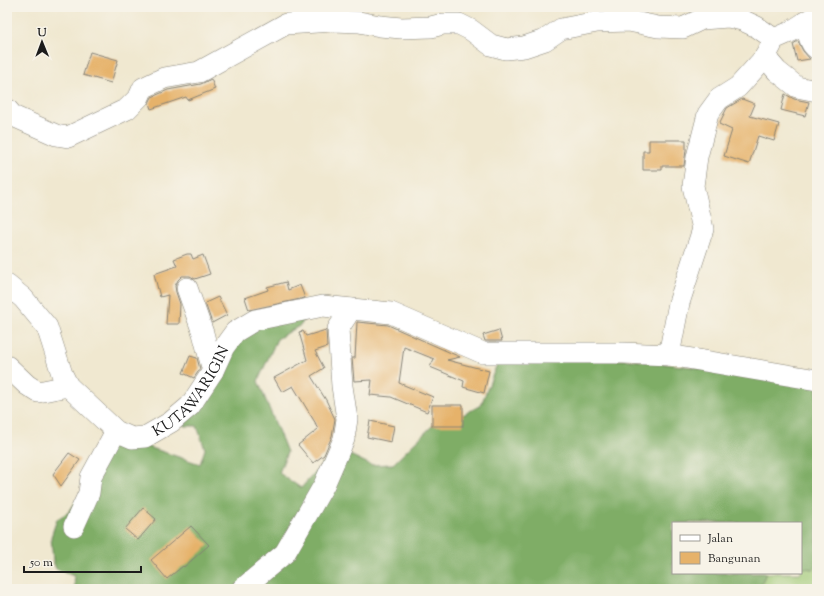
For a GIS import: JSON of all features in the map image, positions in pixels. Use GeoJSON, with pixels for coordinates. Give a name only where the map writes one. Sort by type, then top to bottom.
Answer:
{"type":"FeatureCollection","features":[{"type":"Feature","properties":{"kind":"street"},"geometry":{"type":"LineString","coordinates":[[7,109],[13,116],[56,135],[68,137],[127,109],[139,97],[143,88],[164,78],[199,72],[286,24],[346,21],[401,28],[459,24],[471,30],[491,45],[506,49],[524,47],[545,40],[561,29],[597,22],[629,21],[658,27],[683,28],[702,19],[728,16],[742,20],[757,27],[769,48],[777,71],[797,87],[817,91]]}},
{"type":"Feature","properties":{"kind":"street"},"geometry":{"type":"LineString","coordinates":[[669,355],[679,303],[703,228],[694,186],[697,157],[708,114],[719,99],[738,87],[769,48],[811,19]]}},
{"type":"Feature","properties":{"kind":"street"},"geometry":{"type":"LineString","coordinates":[[811,19],[811,42],[817,49]]}},
{"type":"Feature","properties":{"kind":"street","name":"KUTAWARIGIN"},"geometry":{"type":"LineString","coordinates":[[7,285],[22,298],[47,327],[62,374],[68,386],[116,431],[132,438],[145,437],[171,422],[190,406],[213,371],[224,346],[235,332],[255,320],[323,306],[391,313],[483,353],[623,353],[669,355],[817,380]]}},
{"type":"Feature","properties":{"kind":"street"},"geometry":{"type":"LineString","coordinates":[[187,288],[203,333],[213,371]]}},
{"type":"Feature","properties":{"kind":"street"},"geometry":{"type":"LineString","coordinates":[[242,589],[285,553],[324,484],[344,438],[347,419],[342,386],[338,329],[351,309]]}},
{"type":"Feature","properties":{"kind":"street"},"geometry":{"type":"LineString","coordinates":[[7,366],[27,385],[38,392],[68,386]]}},
{"type":"Feature","properties":{"kind":"street"},"geometry":{"type":"LineString","coordinates":[[74,526],[89,492],[91,477],[116,431]]}},
{"type":"Feature","properties":{"kind":"green space"},"geometry":{"type":"Polygon","coordinates":[[[304,319],[301,325],[277,339],[258,381],[287,452],[279,473],[301,488],[330,456],[350,455],[371,465],[393,464],[432,426],[452,421],[481,405],[499,359],[631,360],[692,367],[817,387],[817,561],[814,569],[802,568],[802,522],[672,522],[672,574],[766,574],[761,589],[75,589],[74,576],[56,569],[53,561],[51,537],[57,519],[69,512],[118,437],[200,464],[205,449],[197,426],[185,426],[184,420],[237,337],[262,325],[304,319]]]}},
{"type":"Feature","properties":{"kind":"green space"},"geometry":{"type":"Polygon","coordinates":[[[817,561],[817,589],[761,589],[766,574],[802,574],[802,568],[814,569],[817,561]]]}},
{"type":"Feature","properties":{"kind":"building"},"geometry":{"type":"Polygon","coordinates":[[[798,41],[803,51],[810,59],[797,61],[793,44],[798,41]]]}},
{"type":"Feature","properties":{"kind":"building"},"geometry":{"type":"Polygon","coordinates":[[[90,52],[118,60],[111,83],[83,75],[90,52]]]}},
{"type":"Feature","properties":{"kind":"building"},"geometry":{"type":"Polygon","coordinates":[[[211,79],[215,89],[188,100],[186,97],[151,109],[149,103],[152,97],[168,90],[201,84],[211,79]]]}},
{"type":"Feature","properties":{"kind":"building"},"geometry":{"type":"Polygon","coordinates":[[[785,94],[794,99],[809,102],[805,116],[781,110],[785,94]]]}},
{"type":"Feature","properties":{"kind":"building"},"geometry":{"type":"Polygon","coordinates":[[[742,99],[755,104],[750,116],[779,124],[774,141],[758,136],[749,164],[724,156],[732,130],[719,124],[727,108],[742,99]]]}},
{"type":"Feature","properties":{"kind":"building"},"geometry":{"type":"Polygon","coordinates":[[[649,140],[686,140],[684,166],[662,166],[662,170],[643,170],[643,151],[649,151],[649,140]]]}},
{"type":"Feature","properties":{"kind":"building"},"geometry":{"type":"Polygon","coordinates":[[[191,254],[193,259],[203,255],[210,274],[195,279],[190,276],[182,276],[178,280],[175,286],[180,304],[179,324],[166,324],[168,295],[160,297],[154,274],[177,266],[174,259],[191,254]]]}},
{"type":"Feature","properties":{"kind":"building"},"geometry":{"type":"Polygon","coordinates":[[[286,282],[288,290],[300,285],[305,298],[249,310],[245,298],[268,290],[267,287],[286,282]]]}},
{"type":"Feature","properties":{"kind":"building"},"geometry":{"type":"Polygon","coordinates":[[[218,297],[227,315],[212,323],[205,303],[218,297]]]}},
{"type":"Feature","properties":{"kind":"building"},"geometry":{"type":"Polygon","coordinates":[[[357,322],[388,325],[460,357],[447,360],[489,371],[484,393],[463,387],[464,381],[430,367],[434,359],[404,347],[399,383],[433,397],[427,412],[391,397],[370,395],[372,380],[354,381],[352,358],[355,358],[357,322]]]}},
{"type":"Feature","properties":{"kind":"building"},"geometry":{"type":"Polygon","coordinates":[[[326,330],[327,347],[315,351],[324,368],[311,376],[326,400],[335,419],[332,436],[324,455],[313,463],[298,445],[318,429],[316,424],[293,386],[282,392],[274,378],[307,360],[299,332],[303,331],[306,336],[326,330]]]}},
{"type":"Feature","properties":{"kind":"building"},"geometry":{"type":"Polygon","coordinates":[[[499,330],[502,341],[485,341],[483,335],[499,330]]]}},
{"type":"Feature","properties":{"kind":"building"},"geometry":{"type":"Polygon","coordinates":[[[190,356],[197,358],[200,369],[194,378],[183,373],[190,356]]]}},
{"type":"Feature","properties":{"kind":"building"},"geometry":{"type":"Polygon","coordinates":[[[432,405],[463,405],[463,426],[432,426],[432,405]]]}},
{"type":"Feature","properties":{"kind":"building"},"geometry":{"type":"Polygon","coordinates":[[[370,421],[394,426],[391,442],[367,437],[370,421]]]}},
{"type":"Feature","properties":{"kind":"building"},"geometry":{"type":"Polygon","coordinates":[[[69,453],[80,460],[61,486],[53,474],[69,453]]]}},
{"type":"Feature","properties":{"kind":"building"},"geometry":{"type":"Polygon","coordinates":[[[143,508],[156,519],[138,540],[125,529],[143,508]]]}},
{"type":"Feature","properties":{"kind":"building"},"geometry":{"type":"Polygon","coordinates":[[[191,526],[209,545],[184,567],[183,566],[167,579],[151,560],[191,526]]]}}]}
